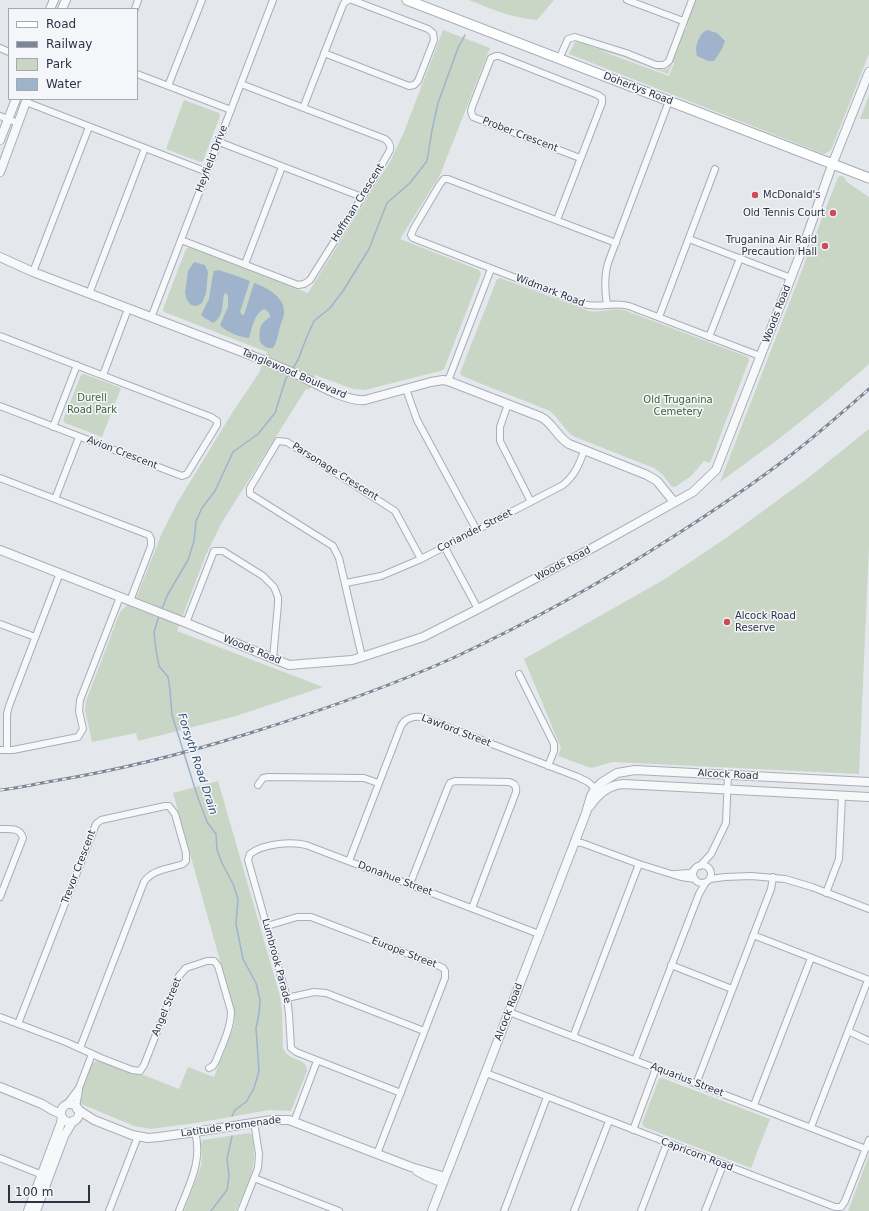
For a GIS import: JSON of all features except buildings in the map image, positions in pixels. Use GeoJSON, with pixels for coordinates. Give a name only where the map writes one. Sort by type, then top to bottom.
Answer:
{"type":"FeatureCollection","features":[{"type":"Feature","properties":{"kind":"main road","name":"Dohertys Road"},"geometry":{"type":"LineString","coordinates":[[407,0],[869,178]]}},
{"type":"Feature","properties":{"kind":"street"},"geometry":{"type":"LineString","coordinates":[[168,86],[202,0]]}},
{"type":"Feature","properties":{"kind":"street","name":"Heyfield Drive"},"geometry":{"type":"LineString","coordinates":[[151,318],[273,0]]}},
{"type":"Feature","properties":{"kind":"street"},"geometry":{"type":"LineString","coordinates":[[303,108],[324,53],[343,5],[350,0],[428,29],[433,33],[434,40],[418,81],[414,85],[408,86],[324,53]]}},
{"type":"Feature","properties":{"kind":"street"},"geometry":{"type":"LineString","coordinates":[[627,0],[683,21]]}},
{"type":"Feature","properties":{"kind":"street"},"geometry":{"type":"LineString","coordinates":[[560,59],[568,39],[575,37],[626,53],[656,65],[664,66],[669,61],[692,0]]}},
{"type":"Feature","properties":{"kind":"street","name":"Prober Crescent"},"geometry":{"type":"LineString","coordinates":[[493,56],[598,95],[602,98],[602,103],[580,158],[478,119],[471,114],[472,107],[490,60],[493,56]]}},
{"type":"Feature","properties":{"kind":"street","name":"Woods Road"},"geometry":{"type":"LineString","coordinates":[[0,550],[289,665],[352,660],[423,637],[596,546],[693,492],[716,470],[869,72]]}},
{"type":"Feature","properties":{"kind":"street"},"geometry":{"type":"LineString","coordinates":[[138,74],[231,110]]}},
{"type":"Feature","properties":{"kind":"street","name":"Hoffman Crescent"},"geometry":{"type":"LineString","coordinates":[[181,240],[298,285],[307,283],[362,198],[390,150],[391,147],[385,139],[241,84]]}},
{"type":"Feature","properties":{"kind":"street"},"geometry":{"type":"LineString","coordinates":[[0,140],[4,118],[15,100]]}},
{"type":"Feature","properties":{"kind":"street"},"geometry":{"type":"LineString","coordinates":[[0,172],[27,101],[89,127],[207,172]]}},
{"type":"Feature","properties":{"kind":"street"},"geometry":{"type":"LineString","coordinates":[[607,305],[605,295],[606,271],[669,101]]}},
{"type":"Feature","properties":{"kind":"street"},"geometry":{"type":"LineString","coordinates":[[4,118],[18,123]]}},
{"type":"Feature","properties":{"kind":"street"},"geometry":{"type":"LineString","coordinates":[[34,272],[89,127]]}},
{"type":"Feature","properties":{"kind":"street"},"geometry":{"type":"LineString","coordinates":[[219,142],[362,198]]}},
{"type":"Feature","properties":{"kind":"street"},"geometry":{"type":"LineString","coordinates":[[89,294],[145,148]]}},
{"type":"Feature","properties":{"kind":"street"},"geometry":{"type":"LineString","coordinates":[[580,158],[557,220],[616,243]]}},
{"type":"Feature","properties":{"kind":"street"},"geometry":{"type":"LineString","coordinates":[[245,264],[282,167]]}},
{"type":"Feature","properties":{"kind":"street"},"geometry":{"type":"LineString","coordinates":[[659,317],[715,169]]}},
{"type":"Feature","properties":{"kind":"street","name":"Widmark Road"},"geometry":{"type":"LineString","coordinates":[[557,220],[448,179],[444,179],[411,235],[413,238],[418,240],[589,306],[596,307],[622,304],[760,356]]}},
{"type":"Feature","properties":{"kind":"street"},"geometry":{"type":"LineString","coordinates":[[689,239],[791,278]]}},
{"type":"Feature","properties":{"kind":"street","name":"Tanglewood Boulevard"},"geometry":{"type":"LineString","coordinates":[[0,257],[89,294],[263,360],[353,399],[360,400],[438,381],[448,381],[546,420],[563,441],[584,451],[647,475],[657,481],[674,502]]}},
{"type":"Feature","properties":{"kind":"street"},"geometry":{"type":"LineString","coordinates":[[710,337],[740,258]]}},
{"type":"Feature","properties":{"kind":"street","name":"Tanglewood Boulevard"},"geometry":{"type":"LineString","coordinates":[[0,263],[34,272]]}},
{"type":"Feature","properties":{"kind":"street"},"geometry":{"type":"LineString","coordinates":[[448,381],[492,269]]}},
{"type":"Feature","properties":{"kind":"street"},"geometry":{"type":"LineString","coordinates":[[0,336],[103,375],[128,309]]}},
{"type":"Feature","properties":{"kind":"street"},"geometry":{"type":"LineString","coordinates":[[53,427],[77,365]]}},
{"type":"Feature","properties":{"kind":"street","name":"Avion Crescent"},"geometry":{"type":"LineString","coordinates":[[0,406],[182,476],[187,474],[216,429],[217,421],[211,417],[103,375]]}},
{"type":"Feature","properties":{"kind":"street"},"geometry":{"type":"LineString","coordinates":[[406,389],[418,420],[476,530]]}},
{"type":"Feature","properties":{"kind":"street"},"geometry":{"type":"LineString","coordinates":[[508,404],[500,427],[500,441],[531,502]]}},
{"type":"Feature","properties":{"kind":"street"},"geometry":{"type":"LineString","coordinates":[[55,499],[79,437]]}},
{"type":"Feature","properties":{"kind":"street","name":"Parsonage Crescent"},"geometry":{"type":"LineString","coordinates":[[346,583],[339,558],[333,546],[250,494],[250,488],[278,441],[288,442],[395,511],[421,559]]}},
{"type":"Feature","properties":{"kind":"street","name":"Coriander Street"},"geometry":{"type":"LineString","coordinates":[[346,583],[381,576],[421,559],[563,485],[576,471],[584,451]]}},
{"type":"Feature","properties":{"kind":"street"},"geometry":{"type":"LineString","coordinates":[[0,478],[149,536],[151,539],[151,546],[130,601]]}},
{"type":"Feature","properties":{"kind":"street"},"geometry":{"type":"LineString","coordinates":[[444,546],[478,609]]}},
{"type":"Feature","properties":{"kind":"street"},"geometry":{"type":"LineString","coordinates":[[185,623],[214,551],[222,551],[263,576],[274,587],[278,597],[278,604],[274,659]]}},
{"type":"Feature","properties":{"kind":"street"},"geometry":{"type":"LineString","coordinates":[[60,574],[9,706],[3,750],[18,749],[78,737],[83,729],[79,711],[80,700],[120,597]]}},
{"type":"Feature","properties":{"kind":"street"},"geometry":{"type":"LineString","coordinates":[[346,583],[362,657]]}},
{"type":"Feature","properties":{"kind":"street"},"geometry":{"type":"LineString","coordinates":[[0,624],[35,638]]}},
{"type":"Feature","properties":{"kind":"street"},"geometry":{"type":"LineString","coordinates":[[519,674],[554,744],[554,750],[548,766]]}},
{"type":"Feature","properties":{"kind":"street","name":"Lawford Street"},"geometry":{"type":"LineString","coordinates":[[348,861],[402,723],[405,720],[418,716],[582,779],[598,791]]}},
{"type":"Feature","properties":{"kind":"street","name":"Alcock Road"},"geometry":{"type":"LineString","coordinates":[[598,791],[601,783],[613,775],[624,771],[635,770],[869,782]]}},
{"type":"Feature","properties":{"kind":"street"},"geometry":{"type":"LineString","coordinates":[[672,874],[690,873],[694,871],[711,854],[726,824],[728,774]]}},
{"type":"Feature","properties":{"kind":"street"},"geometry":{"type":"LineString","coordinates":[[258,785],[263,778],[268,777],[364,778],[378,783]]}},
{"type":"Feature","properties":{"kind":"street"},"geometry":{"type":"LineString","coordinates":[[410,884],[450,782],[459,780],[513,783],[516,792],[472,908]]}},
{"type":"Feature","properties":{"kind":"street","name":"Alcock Road"},"geometry":{"type":"LineString","coordinates":[[432,1211],[586,813],[591,796],[598,791],[623,784],[869,797]]}},
{"type":"Feature","properties":{"kind":"street"},"geometry":{"type":"LineString","coordinates":[[826,893],[839,859],[842,796]]}},
{"type":"Feature","properties":{"kind":"street","name":"Trevor Crescent"},"geometry":{"type":"LineString","coordinates":[[18,1024],[96,824],[101,820],[169,806],[175,814],[186,854],[186,861],[182,864],[153,873],[148,876],[144,882],[80,1048]]}},
{"type":"Feature","properties":{"kind":"street"},"geometry":{"type":"LineString","coordinates":[[0,829],[16,829],[22,834],[22,840],[0,897]]}},
{"type":"Feature","properties":{"kind":"street","name":"Donahue Street"},"geometry":{"type":"LineString","coordinates":[[250,854],[255,850],[281,843],[296,842],[311,846],[539,934]]}},
{"type":"Feature","properties":{"kind":"street"},"geometry":{"type":"LineString","coordinates":[[574,842],[582,843],[639,864],[696,880],[701,883],[726,876],[773,877],[799,883],[869,909]]}},
{"type":"Feature","properties":{"kind":"street","name":"Lumbrook Parade"},"geometry":{"type":"LineString","coordinates":[[250,854],[248,860],[287,998],[291,1048],[294,1052],[401,1093]]}},
{"type":"Feature","properties":{"kind":"street"},"geometry":{"type":"LineString","coordinates":[[634,1060],[699,894],[711,875],[711,854]]}},
{"type":"Feature","properties":{"kind":"street"},"geometry":{"type":"LineString","coordinates":[[573,1036],[639,864]]}},
{"type":"Feature","properties":{"kind":"street"},"geometry":{"type":"LineString","coordinates":[[700,866],[705,866],[726,876]]}},
{"type":"Feature","properties":{"kind":"street"},"geometry":{"type":"LineString","coordinates":[[694,871],[699,894]]}},
{"type":"Feature","properties":{"kind":"street"},"geometry":{"type":"LineString","coordinates":[[696,1084],[754,936],[771,889],[773,877]]}},
{"type":"Feature","properties":{"kind":"street","name":"Europe Street"},"geometry":{"type":"LineString","coordinates":[[267,926],[297,917],[311,917],[443,968],[445,971],[445,978],[378,1154]]}},
{"type":"Feature","properties":{"kind":"street"},"geometry":{"type":"LineString","coordinates":[[754,936],[868,980],[811,1127]]}},
{"type":"Feature","properties":{"kind":"street"},"geometry":{"type":"LineString","coordinates":[[754,1105],[811,958]]}},
{"type":"Feature","properties":{"kind":"street","name":"Angel Street"},"geometry":{"type":"LineString","coordinates":[[92,1054],[132,1070],[140,1071],[144,1065],[179,976],[190,966],[210,961],[215,962],[218,966],[231,1011],[229,1027],[216,1061],[210,1068]]}},
{"type":"Feature","properties":{"kind":"street"},"geometry":{"type":"LineString","coordinates":[[671,966],[732,989]]}},
{"type":"Feature","properties":{"kind":"street"},"geometry":{"type":"LineString","coordinates":[[287,998],[314,992],[326,993],[424,1031]]}},
{"type":"Feature","properties":{"kind":"street","name":"Aquarius Street"},"geometry":{"type":"LineString","coordinates":[[509,1012],[866,1149]]}},
{"type":"Feature","properties":{"kind":"street"},"geometry":{"type":"LineString","coordinates":[[0,1017],[92,1054],[79,1088],[78,1113],[64,1136],[28,1211]]}},
{"type":"Feature","properties":{"kind":"street"},"geometry":{"type":"LineString","coordinates":[[848,1031],[869,1040]]}},
{"type":"Feature","properties":{"kind":"street"},"geometry":{"type":"LineString","coordinates":[[294,1122],[317,1061]]}},
{"type":"Feature","properties":{"kind":"street"},"geometry":{"type":"LineString","coordinates":[[633,1130],[656,1068]]}},
{"type":"Feature","properties":{"kind":"street","name":"Capricorn Road"},"geometry":{"type":"LineString","coordinates":[[486,1073],[723,1165],[838,1207],[841,1207],[845,1201],[869,1140]]}},
{"type":"Feature","properties":{"kind":"street"},"geometry":{"type":"LineString","coordinates":[[0,1088],[42,1104],[62,1115],[67,1121],[74,1120]]}},
{"type":"Feature","properties":{"kind":"street"},"geometry":{"type":"LineString","coordinates":[[36,1211],[63,1108],[79,1088]]}},
{"type":"Feature","properties":{"kind":"street"},"geometry":{"type":"LineString","coordinates":[[504,1211],[547,1097]]}},
{"type":"Feature","properties":{"kind":"street"},"geometry":{"type":"LineString","coordinates":[[42,1104],[72,1104],[77,1108]]}},
{"type":"Feature","properties":{"kind":"street","name":"Latitude Promenade"},"geometry":{"type":"LineString","coordinates":[[77,1108],[94,1120],[138,1136],[148,1138],[278,1119],[294,1122],[411,1167],[426,1176],[444,1180]]}},
{"type":"Feature","properties":{"kind":"street","name":"Latitude Promenade"},"geometry":{"type":"LineString","coordinates":[[74,1120],[94,1120]]}},
{"type":"Feature","properties":{"kind":"street"},"geometry":{"type":"LineString","coordinates":[[574,1211],[609,1121]]}},
{"type":"Feature","properties":{"kind":"street"},"geometry":{"type":"LineString","coordinates":[[241,1211],[258,1168],[259,1154],[254,1122]]}},
{"type":"Feature","properties":{"kind":"street"},"geometry":{"type":"LineString","coordinates":[[179,1211],[197,1162],[198,1151],[195,1132]]}},
{"type":"Feature","properties":{"kind":"street"},"geometry":{"type":"LineString","coordinates":[[109,1211],[138,1136]]}},
{"type":"Feature","properties":{"kind":"street"},"geometry":{"type":"LineString","coordinates":[[641,1211],[667,1143]]}},
{"type":"Feature","properties":{"kind":"street"},"geometry":{"type":"LineString","coordinates":[[0,1158],[45,1176]]}},
{"type":"Feature","properties":{"kind":"street"},"geometry":{"type":"LineString","coordinates":[[705,1211],[723,1165]]}},
{"type":"Feature","properties":{"kind":"street"},"geometry":{"type":"LineString","coordinates":[[254,1178],[339,1211]]}},
{"type":"Feature","properties":{"kind":"green space"},"geometry":{"type":"Polygon","coordinates":[[[469,0],[554,0],[537,20],[494,10],[469,0]]]}},
{"type":"Feature","properties":{"kind":"green space"},"geometry":{"type":"Polygon","coordinates":[[[695,0],[869,0],[869,54],[831,150],[824,154],[569,54],[575,42],[585,45],[576,42],[578,41],[596,48],[620,54],[662,70],[668,69],[670,64],[672,65],[668,74],[621,56],[599,50],[669,76],[674,63],[671,62],[684,28],[687,29],[685,26],[695,0]]]}},
{"type":"Feature","properties":{"kind":"green space"},"geometry":{"type":"Polygon","coordinates":[[[443,30],[490,48],[440,175],[400,239],[479,270],[481,274],[444,369],[365,390],[353,389],[315,375],[309,390],[306,389],[221,524],[205,557],[177,631],[323,687],[236,716],[138,741],[136,733],[92,742],[85,710],[86,701],[120,612],[137,596],[162,533],[176,505],[232,413],[259,373],[267,352],[164,312],[163,309],[186,249],[189,247],[308,293],[391,160],[404,132],[443,30]]]}},
{"type":"Feature","properties":{"kind":"green space"},"geometry":{"type":"Polygon","coordinates":[[[869,95],[869,119],[860,119],[869,95]]]}},
{"type":"Feature","properties":{"kind":"green space"},"geometry":{"type":"Polygon","coordinates":[[[184,100],[219,113],[220,116],[203,161],[200,162],[166,149],[184,100]]]}},
{"type":"Feature","properties":{"kind":"green space"},"geometry":{"type":"Polygon","coordinates":[[[841,176],[869,197],[869,364],[780,438],[720,482],[838,177],[841,176]]]}},
{"type":"Feature","properties":{"kind":"green space","name":"Old Truganina Cemetery"},"geometry":{"type":"Polygon","coordinates":[[[500,278],[589,311],[615,309],[624,310],[748,357],[749,360],[710,463],[704,461],[691,476],[675,487],[671,486],[663,475],[654,468],[575,437],[568,432],[550,411],[462,376],[460,373],[497,279],[500,278]]]}},
{"type":"Feature","properties":{"kind":"green space","name":"Durell Road Park"},"geometry":{"type":"Polygon","coordinates":[[[84,374],[121,388],[102,437],[65,423],[63,420],[81,375],[84,374]]]}},
{"type":"Feature","properties":{"kind":"green space","name":"Alcock Road Reserve"},"geometry":{"type":"Polygon","coordinates":[[[869,429],[869,546],[859,774],[613,762],[591,768],[558,756],[561,748],[524,659],[665,579],[729,536],[808,478],[869,429]]]}},
{"type":"Feature","properties":{"kind":"green space"},"geometry":{"type":"Polygon","coordinates":[[[218,781],[280,996],[283,1048],[289,1056],[305,1064],[307,1071],[291,1111],[269,1110],[151,1129],[134,1126],[79,1103],[89,1069],[94,1062],[100,1061],[135,1074],[141,1074],[179,1089],[188,1067],[214,1077],[234,1026],[235,1017],[233,1007],[173,793],[218,781]]]}},
{"type":"Feature","properties":{"kind":"green space"},"geometry":{"type":"Polygon","coordinates":[[[662,1078],[770,1119],[751,1168],[644,1127],[642,1123],[659,1079],[662,1078]]]}},
{"type":"Feature","properties":{"kind":"green space"},"geometry":{"type":"Polygon","coordinates":[[[249,1133],[252,1135],[254,1149],[253,1168],[236,1211],[184,1211],[201,1166],[201,1143],[203,1140],[249,1133]]]}},
{"type":"Feature","properties":{"kind":"green space"},"geometry":{"type":"Polygon","coordinates":[[[869,1155],[869,1211],[848,1211],[869,1155]]]}},
{"type":"Feature","properties":{"kind":"water"},"geometry":{"type":"Polygon","coordinates":[[[707,30],[717,33],[725,41],[722,49],[714,61],[708,61],[697,56],[696,47],[698,41],[701,35],[707,30]]]}},
{"type":"Feature","properties":{"kind":"water"},"geometry":{"type":"Polygon","coordinates":[[[194,262],[205,265],[208,272],[206,293],[202,303],[197,306],[191,305],[187,300],[185,293],[188,271],[194,262]]]}},
{"type":"Feature","properties":{"kind":"water"},"geometry":{"type":"Polygon","coordinates":[[[218,270],[250,281],[240,312],[242,315],[244,315],[254,283],[264,287],[278,297],[283,307],[284,316],[273,348],[267,348],[260,342],[260,328],[270,317],[269,313],[265,309],[258,314],[252,326],[249,338],[233,334],[225,330],[220,325],[228,307],[228,296],[226,293],[224,294],[221,314],[217,320],[213,323],[201,315],[209,299],[214,271],[218,270]]]}},
{"type":"Feature","properties":{"kind":"waterway","name":"Forsyth Road Drain"},"geometry":{"type":"LineString","coordinates":[[293,368],[298,360],[314,321],[330,308],[343,291],[369,249],[387,203],[410,183],[427,161],[438,103],[458,48],[465,35]]}},
{"type":"Feature","properties":{"kind":"waterway","name":"Forsyth Road Drain"},"geometry":{"type":"LineString","coordinates":[[161,611],[168,594],[188,560],[194,541],[196,521],[202,508],[215,491],[233,452],[258,434],[275,413],[286,378],[290,373]]}},
{"type":"Feature","properties":{"kind":"waterway","name":"Forsyth Road Drain"},"geometry":{"type":"LineString","coordinates":[[159,616],[154,632],[159,666],[168,677],[172,715],[197,795],[207,822],[216,834],[217,850],[233,884],[238,899],[236,924],[243,959],[256,983],[260,1000],[256,1028],[259,1071],[254,1088],[247,1101],[235,1110],[232,1116]]}},
{"type":"Feature","properties":{"kind":"waterway","name":"Forsyth Road Drain"},"geometry":{"type":"LineString","coordinates":[[211,1211],[227,1190],[229,1176],[227,1159],[232,1136]]}},
{"type":"Feature","properties":{"kind":"railway"},"geometry":{"type":"LineString","coordinates":[[0,790],[78,777],[175,755],[247,734],[351,699],[453,658],[564,602],[645,555],[747,488],[821,431],[869,389]]}},
{"type":"Feature","properties":{"kind":"place","name":"McDonald's"},"geometry":{"type":"Point","coordinates":[755,195]}},
{"type":"Feature","properties":{"kind":"place","name":"Old Tennis Court"},"geometry":{"type":"Point","coordinates":[833,213]}},
{"type":"Feature","properties":{"kind":"place","name":"Truganina Air Raid Precaution Hall"},"geometry":{"type":"Point","coordinates":[825,246]}},
{"type":"Feature","properties":{"kind":"place","name":"Alcock Road Reserve"},"geometry":{"type":"Point","coordinates":[727,622]}}]}
